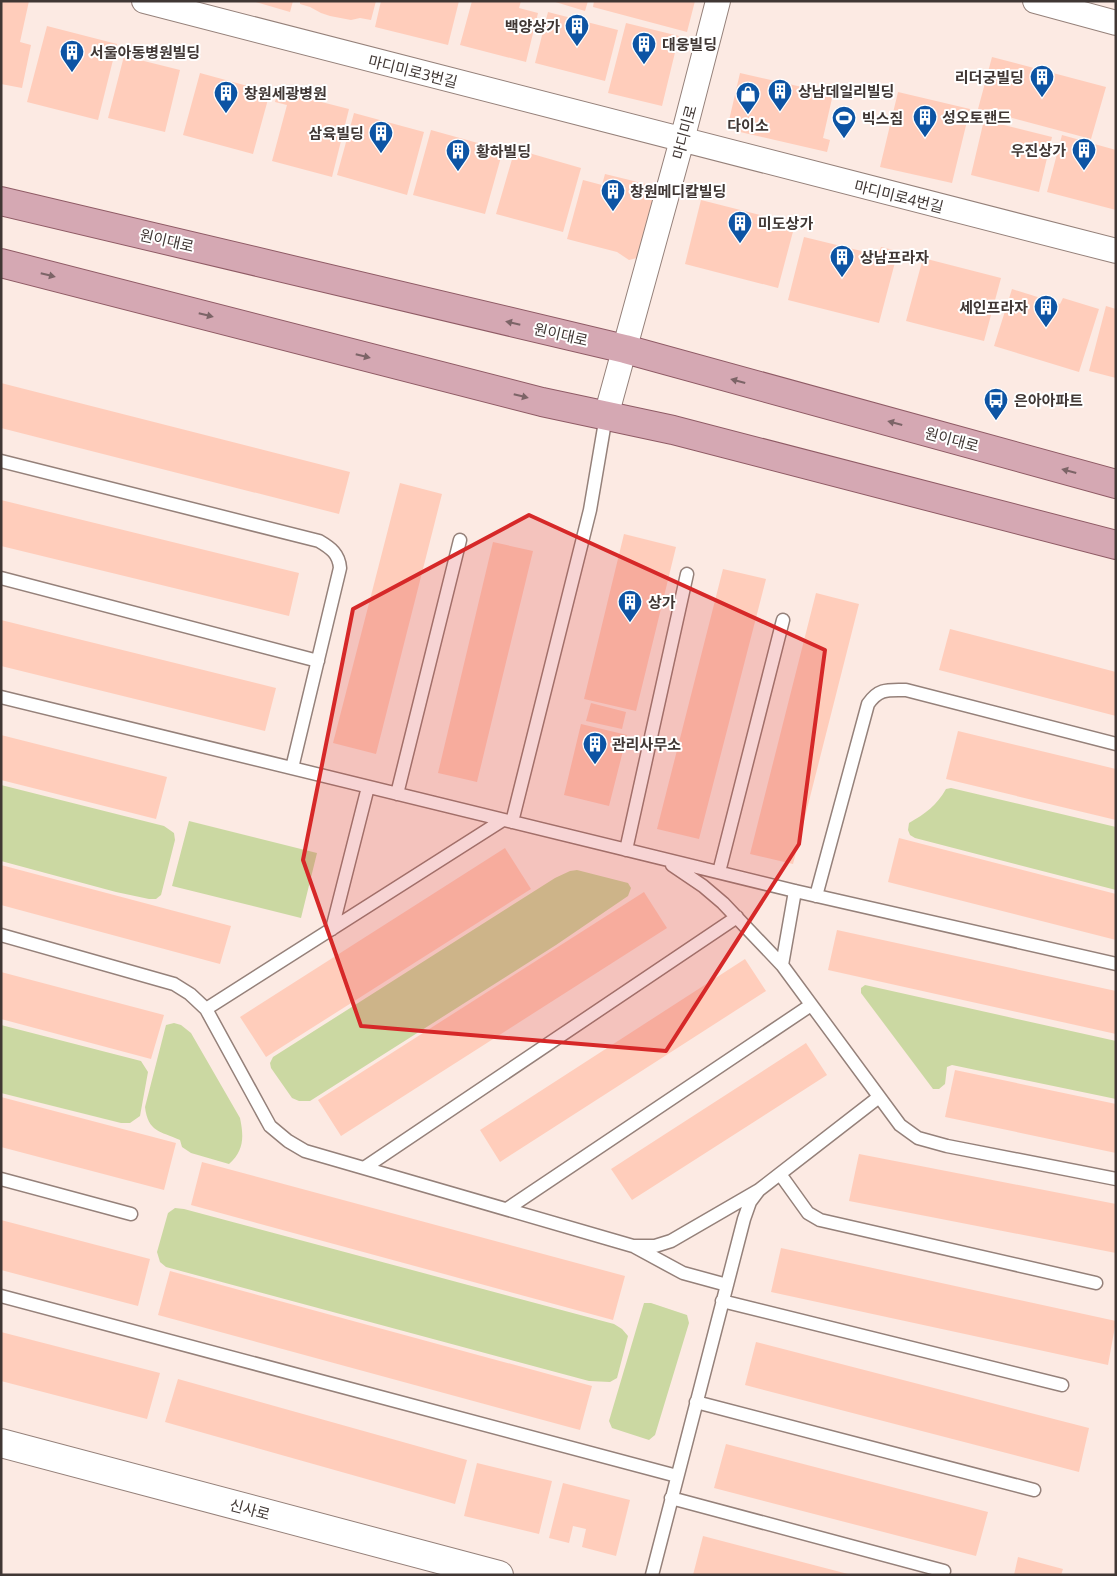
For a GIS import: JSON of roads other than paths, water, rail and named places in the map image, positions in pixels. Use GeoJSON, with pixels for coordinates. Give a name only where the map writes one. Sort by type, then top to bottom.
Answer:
{"type":"FeatureCollection","features":[{"type":"Feature","properties":{"kind":"main road","name":"원이대로"},"geometry":{"type":"LineString","coordinates":[[1,201],[624,349],[1116,484]]}},
{"type":"Feature","properties":{"kind":"main road"},"geometry":{"type":"LineString","coordinates":[[1,263],[542,402],[673,430],[1116,545]]}},
{"type":"Feature","properties":{"kind":"main road","name":"신사로"},"geometry":{"type":"LineString","coordinates":[[1,1443],[499,1575]]}},
{"type":"Feature","properties":{"kind":"street","name":"마디미로3번길"},"geometry":{"type":"LineString","coordinates":[[144,1],[188,7],[682,140]]}},
{"type":"Feature","properties":{"kind":"street","name":"마디미로"},"geometry":{"type":"LineString","coordinates":[[606,416],[718,1]]}},
{"type":"Feature","properties":{"kind":"street"},"geometry":{"type":"LineString","coordinates":[[1035,1],[1116,23]]}},
{"type":"Feature","properties":{"kind":"street","name":"마디미로4번길"},"geometry":{"type":"LineString","coordinates":[[682,140],[1116,251]]}},
{"type":"Feature","properties":{"kind":"lane"},"geometry":{"type":"LineString","coordinates":[[206,1009],[508,821],[590,510],[606,416]]}},
{"type":"Feature","properties":{"kind":"lane"},"geometry":{"type":"LineString","coordinates":[[1,461],[319,541],[330,547],[340,559],[340,568],[292,768]]}},
{"type":"Feature","properties":{"kind":"lane"},"geometry":{"type":"LineString","coordinates":[[397,794],[460,540]]}},
{"type":"Feature","properties":{"kind":"lane"},"geometry":{"type":"LineString","coordinates":[[626,850],[687,574]]}},
{"type":"Feature","properties":{"kind":"lane"},"geometry":{"type":"LineString","coordinates":[[1,578],[318,661]]}},
{"type":"Feature","properties":{"kind":"lane"},"geometry":{"type":"LineString","coordinates":[[719,872],[783,620]]}},
{"type":"Feature","properties":{"kind":"lane"},"geometry":{"type":"LineString","coordinates":[[816,896],[868,704],[874,695],[886,690],[906,690],[1116,744]]}},
{"type":"Feature","properties":{"kind":"lane"},"geometry":{"type":"LineString","coordinates":[[1,697],[795,891],[1116,964]]}},
{"type":"Feature","properties":{"kind":"lane"},"geometry":{"type":"LineString","coordinates":[[332,929],[368,787]]}},
{"type":"Feature","properties":{"kind":"lane"},"geometry":{"type":"LineString","coordinates":[[661,858],[703,886],[737,917],[782,965],[900,1125],[918,1138],[947,1146],[1116,1179]]}},
{"type":"Feature","properties":{"kind":"lane"},"geometry":{"type":"LineString","coordinates":[[782,965],[795,891]]}},
{"type":"Feature","properties":{"kind":"lane"},"geometry":{"type":"LineString","coordinates":[[364,1168],[737,917]]}},
{"type":"Feature","properties":{"kind":"lane"},"geometry":{"type":"LineString","coordinates":[[1,935],[174,984],[190,994],[206,1009],[270,1126],[288,1141],[306,1151],[633,1246],[683,1273],[727,1285]]}},
{"type":"Feature","properties":{"kind":"lane"},"geometry":{"type":"LineString","coordinates":[[507,1209],[812,1005]]}},
{"type":"Feature","properties":{"kind":"lane"},"geometry":{"type":"LineString","coordinates":[[633,1246],[655,1246],[671,1241],[759,1190],[880,1097]]}},
{"type":"Feature","properties":{"kind":"lane"},"geometry":{"type":"LineString","coordinates":[[780,1174],[808,1213],[820,1220],[1096,1283]]}},
{"type":"Feature","properties":{"kind":"lane"},"geometry":{"type":"LineString","coordinates":[[1,1178],[131,1214]]}},
{"type":"Feature","properties":{"kind":"lane"},"geometry":{"type":"LineString","coordinates":[[652,1575],[744,1219],[750,1202],[759,1190]]}},
{"type":"Feature","properties":{"kind":"lane"},"geometry":{"type":"LineString","coordinates":[[1,1296],[677,1476]]}},
{"type":"Feature","properties":{"kind":"lane"},"geometry":{"type":"LineString","coordinates":[[722,1301],[1062,1384]]}},
{"type":"Feature","properties":{"kind":"lane"},"geometry":{"type":"LineString","coordinates":[[696,1402],[1034,1490]]}},
{"type":"Feature","properties":{"kind":"lane"},"geometry":{"type":"LineString","coordinates":[[671,1498],[944,1572]]}},
{"type":"Feature","properties":{"kind":"place","name":"백양상가"},"geometry":{"type":"Point","coordinates":[577,47]}},
{"type":"Feature","properties":{"kind":"place","name":"대웅빌딩"},"geometry":{"type":"Point","coordinates":[644,65]}},
{"type":"Feature","properties":{"kind":"place","name":"서울아동병원빌딩"},"geometry":{"type":"Point","coordinates":[72,73]}},
{"type":"Feature","properties":{"kind":"place","name":"리더궁빌딩"},"geometry":{"type":"Point","coordinates":[1042,98]}},
{"type":"Feature","properties":{"kind":"place","name":"상남데일리빌딩"},"geometry":{"type":"Point","coordinates":[780,112]}},
{"type":"Feature","properties":{"kind":"place","name":"창원세광병원"},"geometry":{"type":"Point","coordinates":[226,114]}},
{"type":"Feature","properties":{"kind":"place","name":"다이소"},"geometry":{"type":"Point","coordinates":[748,115]}},
{"type":"Feature","properties":{"kind":"place","name":"성오토랜드"},"geometry":{"type":"Point","coordinates":[925,138]}},
{"type":"Feature","properties":{"kind":"place","name":"빅스짐"},"geometry":{"type":"Point","coordinates":[844,139]}},
{"type":"Feature","properties":{"kind":"place","name":"삼육빌딩"},"geometry":{"type":"Point","coordinates":[381,154]}},
{"type":"Feature","properties":{"kind":"place","name":"우진상가"},"geometry":{"type":"Point","coordinates":[1084,171]}},
{"type":"Feature","properties":{"kind":"place","name":"황하빌딩"},"geometry":{"type":"Point","coordinates":[458,172]}},
{"type":"Feature","properties":{"kind":"place","name":"창원메디칼빌딩"},"geometry":{"type":"Point","coordinates":[613,212]}},
{"type":"Feature","properties":{"kind":"place","name":"미도상가"},"geometry":{"type":"Point","coordinates":[740,244]}},
{"type":"Feature","properties":{"kind":"place","name":"상남프라자"},"geometry":{"type":"Point","coordinates":[842,278]}},
{"type":"Feature","properties":{"kind":"place","name":"세인프라자"},"geometry":{"type":"Point","coordinates":[1046,328]}},
{"type":"Feature","properties":{"kind":"place","name":"은아아파트"},"geometry":{"type":"Point","coordinates":[996,421]}},
{"type":"Feature","properties":{"kind":"place","name":"상가"},"geometry":{"type":"Point","coordinates":[630,623]}},
{"type":"Feature","properties":{"kind":"place","name":"관리사무소"},"geometry":{"type":"Point","coordinates":[595,765]}}]}
